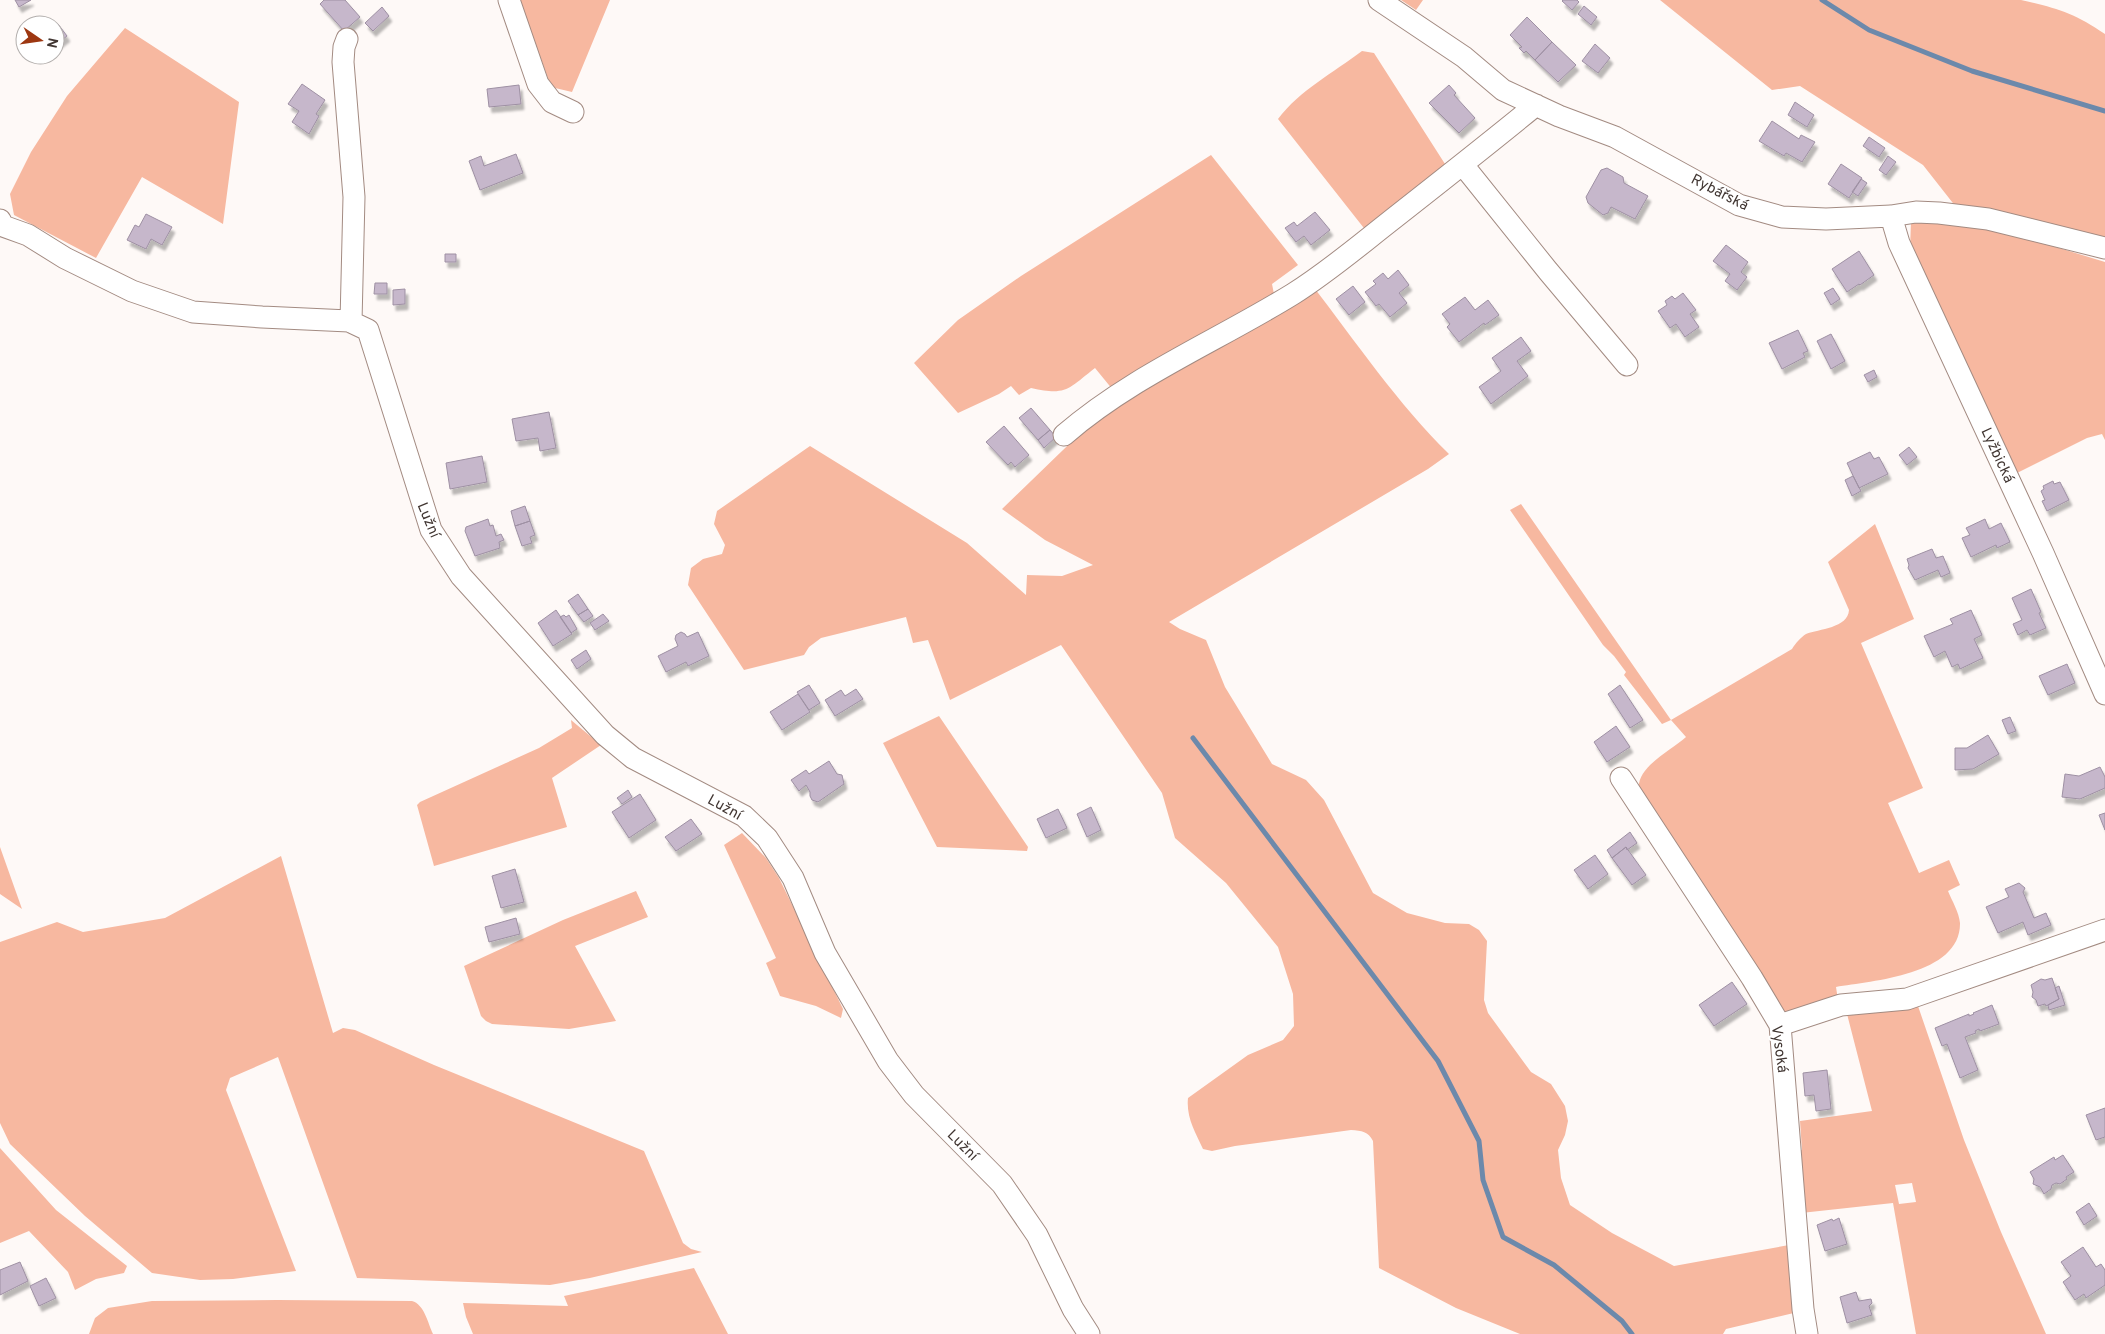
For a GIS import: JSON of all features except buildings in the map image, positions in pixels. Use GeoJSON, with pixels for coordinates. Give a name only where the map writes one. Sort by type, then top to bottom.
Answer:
{"type":"FeatureCollection","features":[{"type":"Feature","properties":{"kind":"street"},"geometry":{"type":"LineString","coordinates":[[509,0],[538,84],[552,102],[573,112]]}},
{"type":"Feature","properties":{"kind":"street","name":"Rybářská"},"geometry":{"type":"LineString","coordinates":[[1378,0],[1464,57],[1503,90],[1615,137],[1739,205],[1782,217],[1826,219],[1891,216],[1916,212],[1988,219],[2105,248]]}},
{"type":"Feature","properties":{"kind":"street","name":"Lužní"},"geometry":{"type":"LineString","coordinates":[[347,39],[344,47],[343,62],[354,197],[360,326],[431,530],[461,576],[605,735],[633,758],[744,816],[767,838],[793,878],[825,953],[888,1061],[914,1095],[1002,1184],[1037,1236],[1073,1310],[1089,1334]]}},
{"type":"Feature","properties":{"kind":"street"},"geometry":{"type":"LineString","coordinates":[[1064,435],[1122,391],[1294,293],[1352,251],[1463,165],[1536,105]]}},
{"type":"Feature","properties":{"kind":"street"},"geometry":{"type":"LineString","coordinates":[[1463,165],[1627,365]]}},
{"type":"Feature","properties":{"kind":"street","name":"Lyžbická"},"geometry":{"type":"LineString","coordinates":[[1891,216],[1899,243],[2043,553],[2105,694]]}},
{"type":"Feature","properties":{"kind":"street"},"geometry":{"type":"LineString","coordinates":[[1,224],[28,235],[65,258],[132,291],[193,312],[262,317],[315,318],[360,326]]}},
{"type":"Feature","properties":{"kind":"street","name":"Vysoká"},"geometry":{"type":"LineString","coordinates":[[1621,778],[1752,978],[1780,1025],[1803,1309],[1807,1334]]}},
{"type":"Feature","properties":{"kind":"street"},"geometry":{"type":"LineString","coordinates":[[1780,1025],[1841,1005],[1906,998],[2105,930]]}},
{"type":"Feature","properties":{"kind":"shaded area"},"geometry":{"type":"Polygon","coordinates":[[[520,0],[610,0],[572,92],[551,87],[520,0]]]}},
{"type":"Feature","properties":{"kind":"shaded area"},"geometry":{"type":"Polygon","coordinates":[[[1401,0],[1423,0],[1416,10],[1401,0]]]}},
{"type":"Feature","properties":{"kind":"shaded area"},"geometry":{"type":"Polygon","coordinates":[[[1660,0],[2021,0],[2055,9],[2084,21],[2105,34],[2105,241],[1956,207],[1923,165],[1800,86],[1772,90],[1660,0]]]}},
{"type":"Feature","properties":{"kind":"shaded area"},"geometry":{"type":"Polygon","coordinates":[[[125,28],[239,102],[223,224],[142,177],[96,258],[14,215],[10,194],[31,152],[67,96],[125,28]]]}},
{"type":"Feature","properties":{"kind":"shaded area"},"geometry":{"type":"Polygon","coordinates":[[[1362,51],[1374,53],[1445,164],[1367,232],[1278,119],[1296,99],[1317,82],[1362,51]]]}},
{"type":"Feature","properties":{"kind":"shaded area"},"geometry":{"type":"Polygon","coordinates":[[[1211,155],[1298,265],[1272,284],[1274,294],[1113,390],[1095,368],[1072,386],[1060,391],[1031,388],[1019,395],[1011,386],[999,394],[958,413],[914,363],[958,320],[1021,276],[1211,155]]]}},
{"type":"Feature","properties":{"kind":"shaded area"},"geometry":{"type":"Polygon","coordinates":[[[1911,221],[1987,226],[2105,262],[2105,440],[2102,434],[2087,438],[2013,475],[1910,250],[1911,221]]]}},
{"type":"Feature","properties":{"kind":"shaded area"},"geometry":{"type":"Polygon","coordinates":[[[1312,285],[1412,415],[1449,454],[1428,469],[1169,622],[1206,640],[1225,687],[1272,764],[1306,780],[1324,800],[1373,893],[1407,913],[1445,923],[1469,924],[1479,930],[1487,941],[1484,1000],[1488,1013],[1531,1072],[1551,1084],[1565,1106],[1568,1121],[1565,1135],[1558,1150],[1561,1178],[1570,1205],[1612,1233],[1674,1266],[1789,1245],[1798,1312],[1726,1329],[1723,1334],[1520,1334],[1456,1308],[1379,1268],[1373,1141],[1367,1133],[1351,1130],[1235,1146],[1212,1151],[1203,1149],[1188,1112],[1188,1098],[1248,1055],[1283,1040],[1294,1026],[1293,994],[1278,947],[1226,883],[1175,838],[1162,793],[1061,645],[950,700],[928,640],[913,643],[906,617],[821,638],[809,647],[804,655],[744,670],[688,585],[691,568],[703,559],[722,554],[725,545],[714,524],[717,511],[810,446],[967,543],[1026,595],[1027,575],[1062,576],[1093,565],[1045,540],[1002,509],[1094,420],[1312,285]]]}},
{"type":"Feature","properties":{"kind":"shaded area"},"geometry":{"type":"Polygon","coordinates":[[[1521,504],[1671,720],[1662,724],[1624,675],[1626,672],[1603,645],[1510,510],[1521,504]]]}},
{"type":"Feature","properties":{"kind":"shaded area"},"geometry":{"type":"Polygon","coordinates":[[[1875,524],[1914,619],[1861,643],[1923,788],[1888,803],[1919,873],[1949,860],[1960,885],[1948,891],[1960,923],[1956,940],[1946,954],[1931,965],[1912,972],[1871,982],[1836,987],[1838,1000],[1781,1016],[1639,791],[1639,782],[1648,767],[1686,737],[1671,720],[1792,649],[1806,634],[1832,627],[1844,621],[1849,610],[1828,562],[1875,524]]]}},
{"type":"Feature","properties":{"kind":"shaded area"},"geometry":{"type":"Polygon","coordinates":[[[939,716],[1028,847],[1027,851],[937,847],[883,743],[939,716]]]}},
{"type":"Feature","properties":{"kind":"shaded area"},"geometry":{"type":"Polygon","coordinates":[[[571,720],[601,745],[552,778],[567,827],[434,866],[417,805],[539,748],[572,728],[571,720]]]}},
{"type":"Feature","properties":{"kind":"shaded area"},"geometry":{"type":"Polygon","coordinates":[[[742,833],[766,858],[779,878],[843,1009],[841,1018],[816,1006],[780,996],[766,963],[776,958],[724,845],[742,833]]]}},
{"type":"Feature","properties":{"kind":"shaded area"},"geometry":{"type":"Polygon","coordinates":[[[0,847],[22,909],[0,894],[0,847]]]}},
{"type":"Feature","properties":{"kind":"shaded area"},"geometry":{"type":"Polygon","coordinates":[[[281,856],[333,1033],[343,1028],[355,1030],[434,1065],[644,1151],[683,1243],[691,1249],[702,1252],[590,1278],[550,1285],[357,1278],[278,1057],[230,1078],[226,1090],[296,1271],[233,1279],[200,1280],[152,1273],[85,1216],[10,1144],[0,1123],[0,942],[57,922],[83,932],[165,918],[281,856]]]}},
{"type":"Feature","properties":{"kind":"shaded area"},"geometry":{"type":"Polygon","coordinates":[[[636,891],[648,917],[575,946],[616,1021],[569,1029],[492,1024],[481,1016],[464,966],[563,920],[636,891]]]}},
{"type":"Feature","properties":{"kind":"shaded area"},"geometry":{"type":"Polygon","coordinates":[[[1918,1006],[1964,1140],[2001,1232],[2046,1334],[1916,1334],[1893,1203],[1801,1213],[1795,1152],[1802,1150],[1800,1121],[1872,1111],[1847,1014],[1918,1006]],[[1912,1183],[1895,1185],[1899,1204],[1916,1202],[1912,1183]]]}},
{"type":"Feature","properties":{"kind":"shaded area"},"geometry":{"type":"Polygon","coordinates":[[[0,1148],[56,1210],[127,1266],[124,1273],[96,1279],[75,1290],[68,1272],[29,1231],[0,1243],[0,1148]]]}},
{"type":"Feature","properties":{"kind":"shaded area"},"geometry":{"type":"Polygon","coordinates":[[[694,1268],[728,1334],[473,1334],[463,1303],[568,1306],[564,1296],[694,1268]]]}},
{"type":"Feature","properties":{"kind":"shaded area"},"geometry":{"type":"Polygon","coordinates":[[[152,1301],[412,1301],[423,1310],[433,1334],[89,1334],[95,1318],[108,1308],[152,1301]]]}},
{"type":"Feature","properties":{"kind":"waterway"},"geometry":{"type":"LineString","coordinates":[[1822,0],[1869,30],[1972,71],[2105,111]]}},
{"type":"Feature","properties":{"kind":"waterway"},"geometry":{"type":"LineString","coordinates":[[1193,738],[1438,1061],[1479,1141],[1483,1180],[1503,1237],[1554,1265],[1622,1321],[1632,1334]]}}]}
